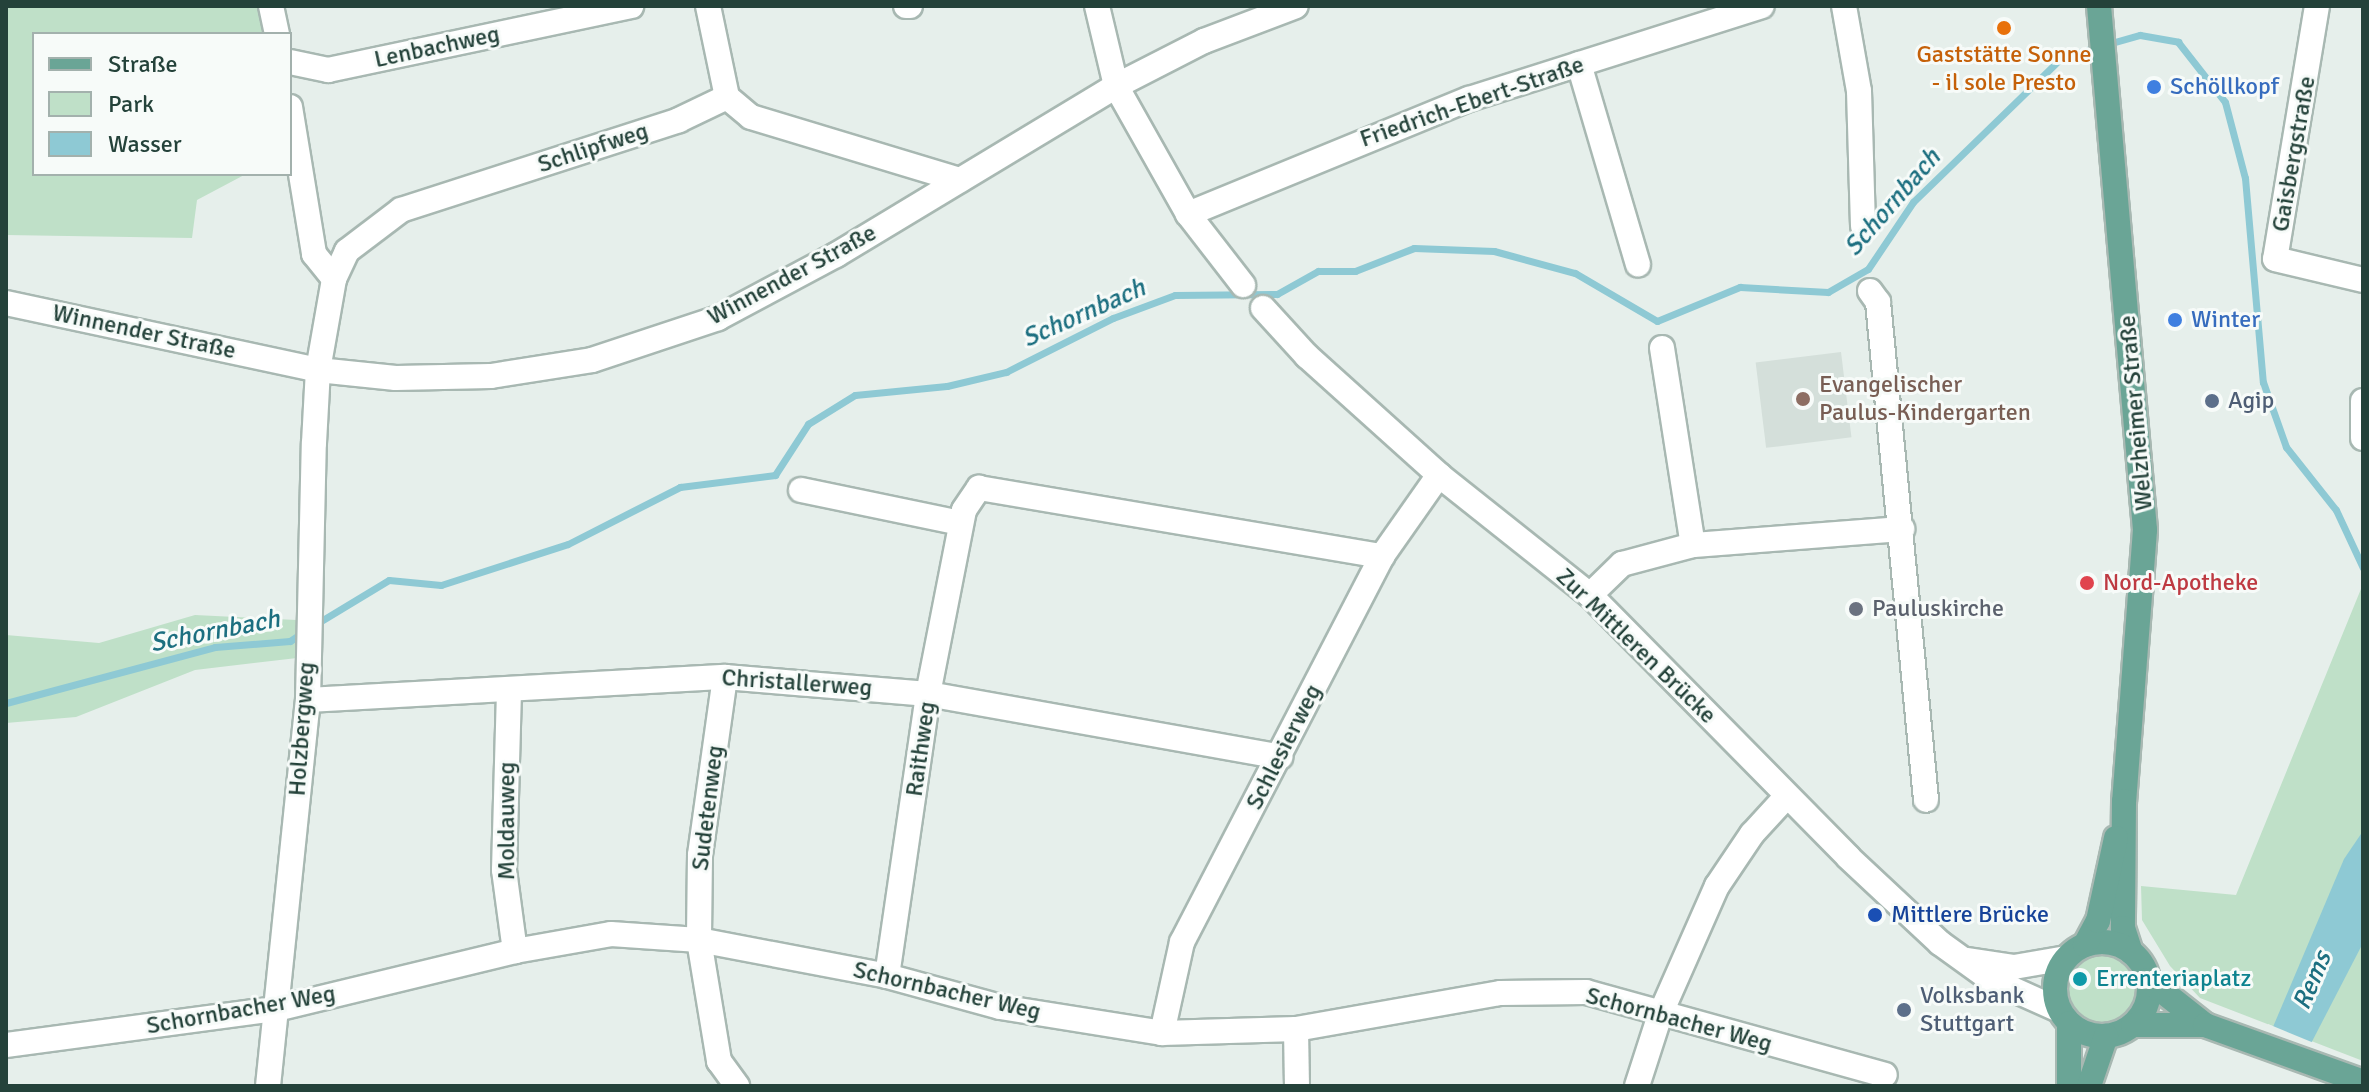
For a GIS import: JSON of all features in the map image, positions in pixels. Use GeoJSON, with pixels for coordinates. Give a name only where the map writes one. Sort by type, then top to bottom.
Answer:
{"type":"FeatureCollection","features":[{"type":"Feature","properties":{"kind":"main road","name":"Welzheimer Straße"},"geometry":{"type":"LineString","coordinates":[[2099,12],[2145,530],[2124,801],[2123,928],[2131,952]]}},
{"type":"Feature","properties":{"kind":"main road","name":"Welzheimer Straße"},"geometry":{"type":"LineString","coordinates":[[2076,952],[2098,921],[2124,801]]}},
{"type":"Feature","properties":{"kind":"main road"},"geometry":{"type":"LineString","coordinates":[[2069,1086],[2064,1017],[2055,981],[2076,952],[2109,943],[2131,952],[2148,980],[2205,1025],[2363,1082]]}},
{"type":"Feature","properties":{"kind":"main road"},"geometry":{"type":"LineString","coordinates":[[2133,1025],[2146,1006],[2148,980]]}},
{"type":"Feature","properties":{"kind":"main road"},"geometry":{"type":"LineString","coordinates":[[2064,1017],[2086,1034],[2106,1036],[2133,1025],[2205,1025]]}},
{"type":"Feature","properties":{"kind":"main road"},"geometry":{"type":"LineString","coordinates":[[2089,1086],[2106,1036]]}},
{"type":"Feature","properties":{"kind":"street"},"geometry":{"type":"LineString","coordinates":[[271,6],[277,32]]}},
{"type":"Feature","properties":{"kind":"street","name":"Lenbachweg"},"geometry":{"type":"LineString","coordinates":[[292,62],[328,70],[631,6]]}},
{"type":"Feature","properties":{"kind":"street"},"geometry":{"type":"LineString","coordinates":[[708,6],[727,97],[751,117],[960,180]]}},
{"type":"Feature","properties":{"kind":"street"},"geometry":{"type":"LineString","coordinates":[[1097,6],[1116,86],[1188,214],[1243,285]]}},
{"type":"Feature","properties":{"kind":"street","name":"Winnender Straße"},"geometry":{"type":"LineString","coordinates":[[6,303],[318,370],[396,378],[491,376],[592,360],[718,318],[960,180],[1116,86],[1204,41],[1296,6]]}},
{"type":"Feature","properties":{"kind":"street","name":"Friedrich-Ebert-Straße"},"geometry":{"type":"LineString","coordinates":[[1188,214],[1374,136],[1579,64],[1762,6]]}},
{"type":"Feature","properties":{"kind":"street"},"geometry":{"type":"LineString","coordinates":[[1844,6],[1859,91],[1863,226]]}},
{"type":"Feature","properties":{"kind":"street","name":"Gaisbergstraße"},"geometry":{"type":"LineString","coordinates":[[2317,6],[2275,259],[2363,280]]}},
{"type":"Feature","properties":{"kind":"street"},"geometry":{"type":"LineString","coordinates":[[1579,64],[1638,264]]}},
{"type":"Feature","properties":{"kind":"street","name":"Schlipfweg"},"geometry":{"type":"LineString","coordinates":[[318,370],[334,279],[347,251],[401,210],[679,120],[727,97]]}},
{"type":"Feature","properties":{"kind":"street"},"geometry":{"type":"LineString","coordinates":[[292,119],[314,254],[334,279]]}},
{"type":"Feature","properties":{"kind":"street"},"geometry":{"type":"LineString","coordinates":[[1870,291],[1878,302],[1926,800]]}},
{"type":"Feature","properties":{"kind":"street","name":"Zur Mittleren Brücke"},"geometry":{"type":"LineString","coordinates":[[1263,308],[1307,356],[1439,475],[1590,595],[1787,796],[1940,943],[1990,979],[2064,1017]]}},
{"type":"Feature","properties":{"kind":"street"},"geometry":{"type":"LineString","coordinates":[[1662,348],[1693,545]]}},
{"type":"Feature","properties":{"kind":"street","name":"Holzbergweg"},"geometry":{"type":"LineString","coordinates":[[268,1086],[308,700],[318,370]]}},
{"type":"Feature","properties":{"kind":"street"},"geometry":{"type":"LineString","coordinates":[[2363,401],[2363,438]]}},
{"type":"Feature","properties":{"kind":"street","name":"Schlesierweg"},"geometry":{"type":"LineString","coordinates":[[1162,1033],[1182,942],[1382,556],[1439,475]]}},
{"type":"Feature","properties":{"kind":"street","name":"Raithweg"},"geometry":{"type":"LineString","coordinates":[[887,976],[928,694],[961,523],[979,488],[1002,489],[1382,556]]}},
{"type":"Feature","properties":{"kind":"street"},"geometry":{"type":"LineString","coordinates":[[801,490],[961,523]]}},
{"type":"Feature","properties":{"kind":"street"},"geometry":{"type":"LineString","coordinates":[[1590,595],[1622,564],[1693,545],[1902,529]]}},
{"type":"Feature","properties":{"kind":"street","name":"Christallerweg"},"geometry":{"type":"LineString","coordinates":[[308,700],[725,677],[928,694],[1280,757]]}},
{"type":"Feature","properties":{"kind":"street","name":"Sudetenweg"},"geometry":{"type":"LineString","coordinates":[[725,677],[700,855],[699,940],[719,1061],[737,1086]]}},
{"type":"Feature","properties":{"kind":"street","name":"Moldauweg"},"geometry":{"type":"LineString","coordinates":[[509,691],[504,870],[515,951]]}},
{"type":"Feature","properties":{"kind":"street"},"geometry":{"type":"LineString","coordinates":[[1637,1086],[1660,1015],[1717,886],[1752,834],[1787,796]]}},
{"type":"Feature","properties":{"kind":"street","name":"Schornbacher Weg"},"geometry":{"type":"LineString","coordinates":[[6,1045],[276,1009],[515,951],[611,934],[699,940],[887,976],[1000,1007],[1162,1033],[1296,1029],[1500,993],[1586,992],[1885,1075]]}},
{"type":"Feature","properties":{"kind":"street","name":"Zur Mittleren Brücke"},"geometry":{"type":"LineString","coordinates":[[1965,960],[2014,967],[2076,952]]}},
{"type":"Feature","properties":{"kind":"street"},"geometry":{"type":"LineString","coordinates":[[1296,1029],[1297,1086]]}},
{"type":"Feature","properties":{"kind":"shaded area","name":"Evangelischer Paulus-Kindergarten"},"geometry":{"type":"Polygon","coordinates":[[[1841,352],[1851,437],[1766,448],[1756,362],[1841,352]]]}},
{"type":"Feature","properties":{"kind":"green space"},"geometry":{"type":"Polygon","coordinates":[[[6,6],[261,6],[267,32],[32,32],[32,176],[242,176],[197,200],[192,238],[6,235],[6,6]]]}},
{"type":"Feature","properties":{"kind":"green space"},"geometry":{"type":"Polygon","coordinates":[[[2363,584],[2363,1061],[2200,998],[2170,966],[2142,920],[2141,886],[2236,895],[2363,584]]]}},
{"type":"Feature","properties":{"kind":"green space"},"geometry":{"type":"Polygon","coordinates":[[[195,615],[297,620],[297,658],[195,670],[76,717],[6,723],[6,635],[99,643],[195,615]]]}},
{"type":"Feature","properties":{"kind":"green space"},"geometry":{"type":"Polygon","coordinates":[[[2102,952],[2122,958],[2132,968],[2138,988],[2132,1008],[2122,1018],[2102,1024],[2082,1018],[2072,1008],[2066,988],[2072,968],[2082,958],[2102,952]]]}},
{"type":"Feature","properties":{"kind":"water","name":"Rems"},"geometry":{"type":"Polygon","coordinates":[[[2363,831],[2363,943],[2289,1086],[2248,1086],[2344,859],[2363,831]]]}},
{"type":"Feature","properties":{"kind":"pier"},"geometry":{"type":"Polygon","coordinates":[[[2268,1024],[2314,1043],[2294,1086],[2244,1086],[2268,1024]]]}},
{"type":"Feature","properties":{"kind":"waterway","name":"Schornbach"},"geometry":{"type":"LineString","coordinates":[[316,624],[389,580],[441,585],[568,544],[680,487],[775,475],[808,424],[855,395],[947,386],[1006,372],[1113,318],[1175,295],[1277,294],[1318,271],[1355,271],[1414,248],[1494,251],[1575,273],[1657,321],[1740,287],[1828,292],[1868,269],[1913,202],[2062,57],[2140,35],[2178,42],[2225,102],[2245,178],[2263,382],[2286,447],[2336,510],[2363,568]]}},
{"type":"Feature","properties":{"kind":"waterway","name":"Schornbach"},"geometry":{"type":"LineString","coordinates":[[6,703],[215,647],[290,641],[305,631]]}},
{"type":"Feature","properties":{"kind":"place","name":"Gaststätte Sonne - il sole Presto"},"geometry":{"type":"Point","coordinates":[2004,28]}},
{"type":"Feature","properties":{"kind":"place","name":"Schöllkopf"},"geometry":{"type":"Point","coordinates":[2154,87]}},
{"type":"Feature","properties":{"kind":"place","name":"Winter"},"geometry":{"type":"Point","coordinates":[2175,320]}},
{"type":"Feature","properties":{"kind":"place","name":"Evangelischer Paulus-Kindergarten"},"geometry":{"type":"Point","coordinates":[1803,399]}},
{"type":"Feature","properties":{"kind":"place","name":"Agip"},"geometry":{"type":"Point","coordinates":[2212,401]}},
{"type":"Feature","properties":{"kind":"place","name":"Nord-Apotheke"},"geometry":{"type":"Point","coordinates":[2087,583]}},
{"type":"Feature","properties":{"kind":"place","name":"Pauluskirche"},"geometry":{"type":"Point","coordinates":[1856,609]}},
{"type":"Feature","properties":{"kind":"place","name":"Mittlere Brücke"},"geometry":{"type":"Point","coordinates":[1875,915]}},
{"type":"Feature","properties":{"kind":"place","name":"Errenteriaplatz"},"geometry":{"type":"Point","coordinates":[2080,979]}},
{"type":"Feature","properties":{"kind":"place","name":"Volksbank Stuttgart"},"geometry":{"type":"Point","coordinates":[1904,1010]}}]}
